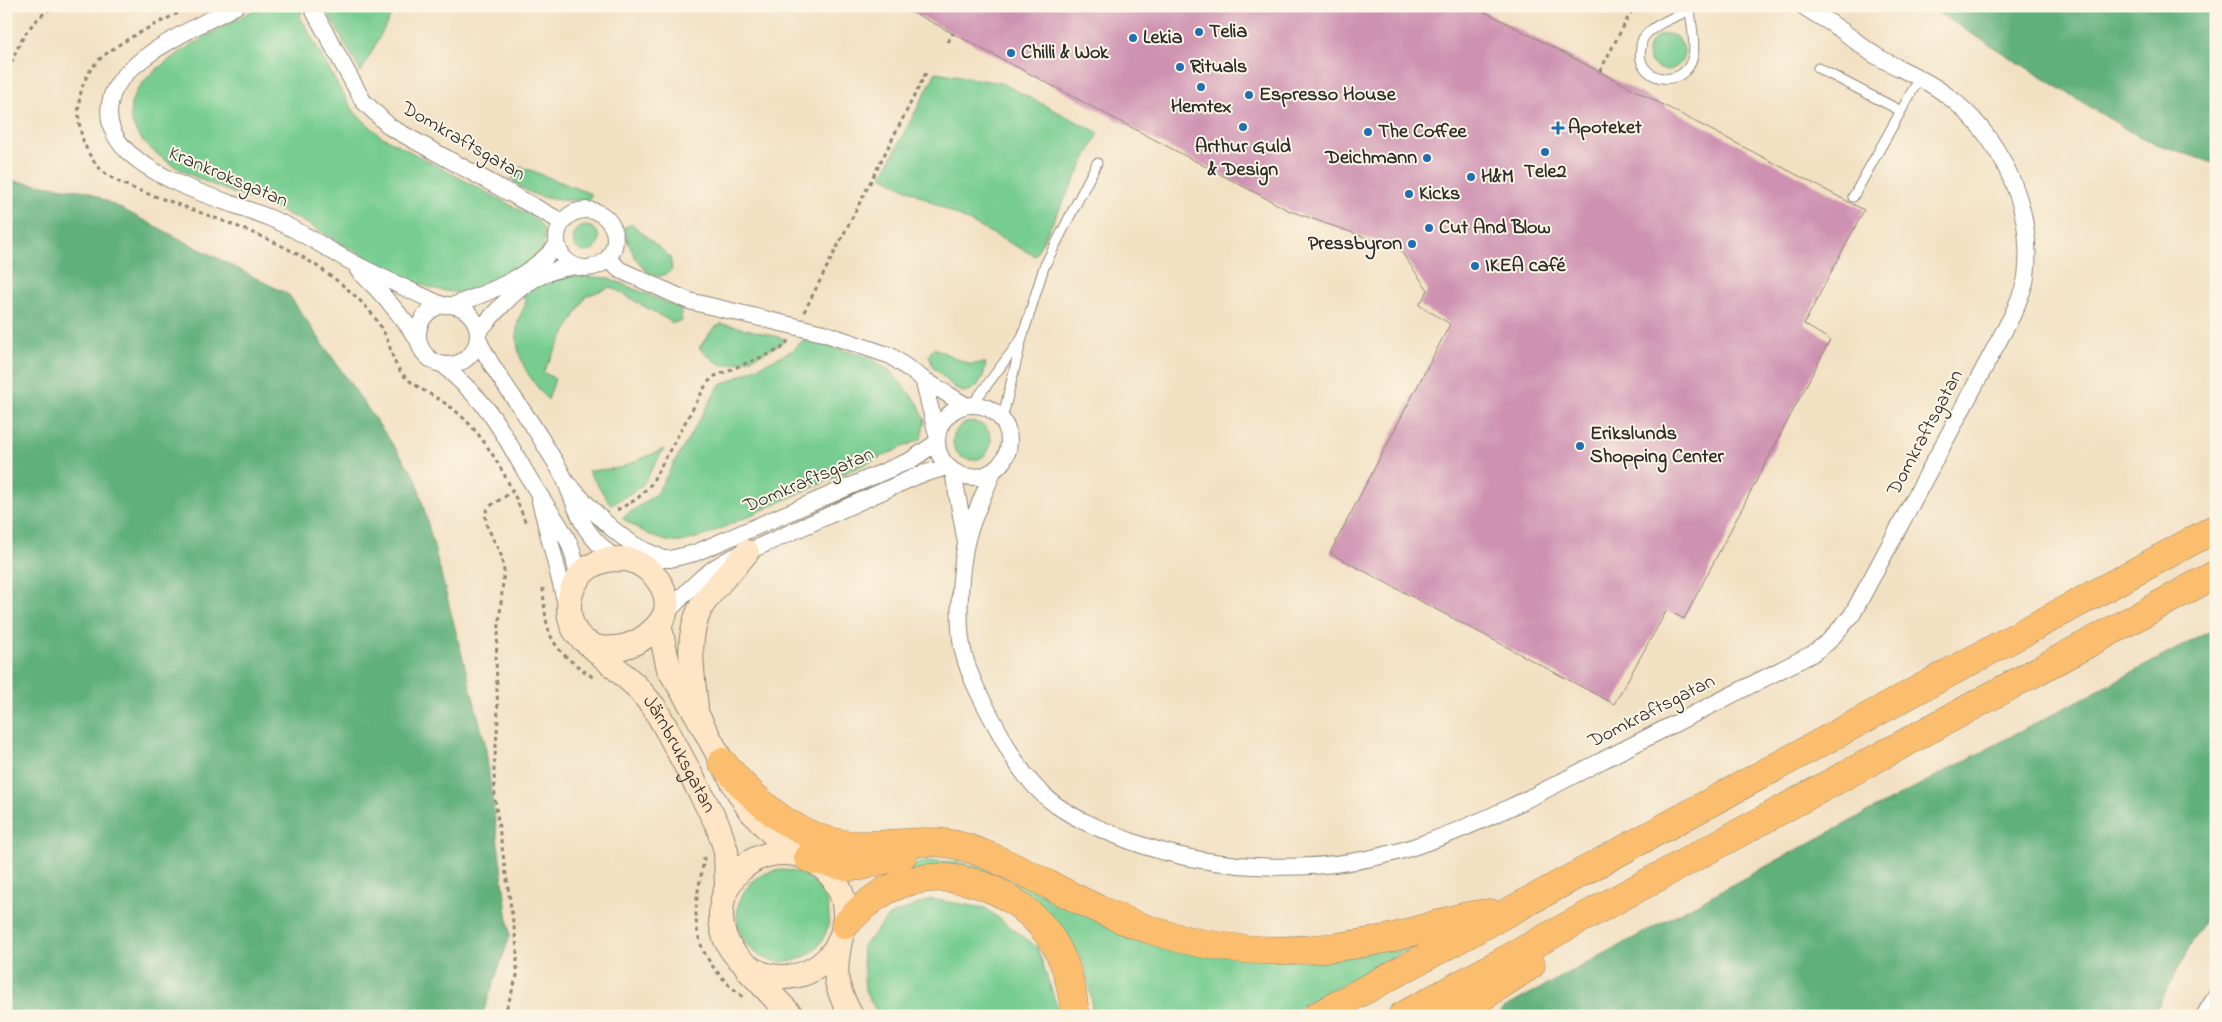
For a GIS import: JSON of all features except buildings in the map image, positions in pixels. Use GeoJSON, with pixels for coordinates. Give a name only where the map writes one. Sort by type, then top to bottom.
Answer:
{"type":"FeatureCollection","features":[{"type":"Feature","properties":{"kind":"highway"},"geometry":{"type":"LineString","coordinates":[[1318,1016],[2216,528]]}},
{"type":"Feature","properties":{"kind":"highway"},"geometry":{"type":"LineString","coordinates":[[1402,1016],[2216,574]]}},
{"type":"Feature","properties":{"kind":"highway"},"geometry":{"type":"LineString","coordinates":[[722,762],[760,803],[806,834],[833,842],[861,845],[925,842],[954,844],[982,851],[1129,923],[1180,939],[1232,948],[1286,951],[1339,947],[1391,937],[1468,914],[1509,911]]}},
{"type":"Feature","properties":{"kind":"highway"},"geometry":{"type":"LineString","coordinates":[[799,855],[848,867],[862,866],[898,855],[926,852],[954,852],[1008,864]]}},
{"type":"Feature","properties":{"kind":"highway"},"geometry":{"type":"LineString","coordinates":[[843,933],[876,896],[900,885],[923,878],[949,878],[974,882],[997,892],[1019,905],[1038,922],[1054,943],[1066,966],[1073,991],[1075,1016]]}},
{"type":"Feature","properties":{"kind":"highway"},"geometry":{"type":"LineString","coordinates":[[1453,1016],[1553,950],[1566,926]]}},
{"type":"Feature","properties":{"kind":"street","name":"Krankroksgatan"},"geometry":{"type":"LineString","coordinates":[[236,6],[159,48],[128,71],[117,84],[111,98],[109,113],[112,130],[118,141],[129,153],[158,173],[298,231],[347,260]]}},
{"type":"Feature","properties":{"kind":"street","name":"Domkraftsgatan"},"geometry":{"type":"LineString","coordinates":[[311,6],[363,101],[390,127],[562,222]]}},
{"type":"Feature","properties":{"kind":"street","name":"Domkraftsgatan"},"geometry":{"type":"LineString","coordinates":[[993,471],[966,542],[960,598],[960,634],[970,675],[1016,766],[1039,794],[1065,813],[1096,828],[1144,846],[1190,857],[1238,865],[1279,867],[1354,861],[1416,846],[1489,818],[1812,654],[1828,642],[1852,615],[2012,316],[2025,279],[2026,243],[2023,217],[2012,181],[2003,161],[1981,128],[1946,94],[1920,77],[1877,56],[1840,29],[1803,6]]}},
{"type":"Feature","properties":{"kind":"street","name":"Domkraftsgatan"},"geometry":{"type":"LineString","coordinates":[[1823,6],[1840,29]]}},
{"type":"Feature","properties":{"kind":"street"},"geometry":{"type":"LineString","coordinates":[[347,260],[386,297],[418,340],[423,352],[432,361],[444,365],[456,364],[466,359],[474,350],[478,336],[520,287],[536,277],[558,268],[576,266],[592,268],[608,260],[614,249],[616,237],[613,225],[605,216],[594,210],[582,209],[570,214],[562,222],[557,233],[557,245],[564,258],[576,266]]}},
{"type":"Feature","properties":{"kind":"street"},"geometry":{"type":"LineString","coordinates":[[418,340],[419,324],[428,312],[491,290],[533,268],[549,256],[557,245]]}},
{"type":"Feature","properties":{"kind":"street"},"geometry":{"type":"LineString","coordinates":[[347,260],[448,305],[466,310],[475,320],[478,336],[487,360],[539,435],[564,479],[585,529],[598,544],[621,559]]}},
{"type":"Feature","properties":{"kind":"street"},"geometry":{"type":"LineString","coordinates":[[608,260],[620,270],[689,301],[823,333],[891,356],[923,379],[969,405],[990,409],[1002,420],[1008,434],[1008,448],[1003,461],[993,471],[981,477],[970,477],[950,469],[939,455],[923,379]]}},
{"type":"Feature","properties":{"kind":"street"},"geometry":{"type":"LineString","coordinates":[[444,365],[488,410],[538,494],[568,539],[577,562],[577,580]]}},
{"type":"Feature","properties":{"kind":"street"},"geometry":{"type":"LineString","coordinates":[[936,439],[942,421],[947,415],[969,405]]}},
{"type":"Feature","properties":{"kind":"street","name":"Domkraftsgatan"},"geometry":{"type":"LineString","coordinates":[[621,559],[670,559],[695,553],[911,460],[936,439]]}},
{"type":"Feature","properties":{"kind":"street","name":"Domkraftsgatan"},"geometry":{"type":"LineString","coordinates":[[661,621],[697,580],[735,556],[748,552],[919,475],[950,469],[966,542]]}},
{"type":"Feature","properties":{"kind":"street"},"geometry":{"type":"LineString","coordinates":[[564,479],[602,520],[642,549],[656,556],[670,559]]}},
{"type":"Feature","properties":{"kind":"street"},"geometry":{"type":"LineString","coordinates":[[538,494],[568,614],[575,630],[587,643],[603,649],[626,647],[643,638],[661,621],[665,606],[664,592],[658,579],[649,568],[636,561],[621,559],[598,563],[583,572],[577,580],[569,595],[568,614]]}},
{"type":"Feature","properties":{"kind":"street"},"geometry":{"type":"LineString","coordinates":[[697,715],[691,643],[694,625],[701,607],[748,552]]}},
{"type":"Feature","properties":{"kind":"street","name":"Järnbruksgatan"},"geometry":{"type":"LineString","coordinates":[[661,621],[669,669],[749,809],[799,855]]}},
{"type":"Feature","properties":{"kind":"street","name":"Järnbruksgatan"},"geometry":{"type":"LineString","coordinates":[[587,643],[636,686],[654,707],[668,730],[718,826],[726,851],[727,887]]}},
{"type":"Feature","properties":{"kind":"street"},"geometry":{"type":"LineString","coordinates":[[843,933],[832,954],[817,968],[793,977],[774,978],[755,972],[734,955],[723,934],[721,905],[727,887],[734,876],[746,865],[758,858],[772,853],[799,855],[823,867],[837,883],[843,898],[843,933],[835,976],[838,990],[851,1016]]}},
{"type":"Feature","properties":{"kind":"street"},"geometry":{"type":"LineString","coordinates":[[744,964],[761,985],[792,1016]]}},
{"type":"Feature","properties":{"kind":"street"},"geometry":{"type":"LineString","coordinates":[[2204,1016],[2216,996]]}},
{"type":"Feature","properties":{"kind":"lane"},"geometry":{"type":"LineString","coordinates":[[1693,8],[1694,54],[1687,70],[1675,78],[1661,78],[1646,70],[1639,56],[1643,38],[1656,27],[1693,8]]}},
{"type":"Feature","properties":{"kind":"lane"},"geometry":{"type":"LineString","coordinates":[[1818,68],[1901,110]]}},
{"type":"Feature","properties":{"kind":"lane"},"geometry":{"type":"LineString","coordinates":[[1853,197],[1920,77]]}},
{"type":"Feature","properties":{"kind":"lane"},"geometry":{"type":"LineString","coordinates":[[1002,420],[1022,338],[1044,267],[1097,164]]}},
{"type":"Feature","properties":{"kind":"lane"},"geometry":{"type":"LineString","coordinates":[[969,405],[1022,338]]}},
{"type":"Feature","properties":{"kind":"path"},"geometry":{"type":"LineString","coordinates":[[6,78],[16,48],[38,16],[54,6]]}},
{"type":"Feature","properties":{"kind":"path"},"geometry":{"type":"LineString","coordinates":[[192,6],[117,47],[100,59],[88,75],[82,88],[78,112],[84,139],[95,162],[106,174],[132,187],[231,225],[300,255],[350,292],[374,315],[384,332],[398,368],[408,380],[439,398],[464,418],[485,443],[512,492],[527,526]]}},
{"type":"Feature","properties":{"kind":"path"},"geometry":{"type":"LineString","coordinates":[[1600,71],[1634,6]]}},
{"type":"Feature","properties":{"kind":"path"},"geometry":{"type":"LineString","coordinates":[[948,42],[953,33]]}},
{"type":"Feature","properties":{"kind":"path"},"geometry":{"type":"LineString","coordinates":[[602,520],[637,499],[651,484],[707,383],[716,376],[781,349],[787,344],[927,71]]}},
{"type":"Feature","properties":{"kind":"path"},"geometry":{"type":"LineString","coordinates":[[504,1016],[517,976],[517,948],[495,800],[494,769],[498,720],[496,656],[504,571],[501,555],[487,526],[485,513],[490,506],[512,492]]}},
{"type":"Feature","properties":{"kind":"path"},"geometry":{"type":"LineString","coordinates":[[543,586],[545,622],[550,636],[560,652],[599,682]]}},
{"type":"Feature","properties":{"kind":"path"},"geometry":{"type":"LineString","coordinates":[[704,848],[696,910],[696,925],[700,944],[708,962],[722,979],[750,1003]]}},
{"type":"Feature","properties":{"kind":"green space"},"geometry":{"type":"Polygon","coordinates":[[[261,6],[299,6],[302,11],[300,16],[337,84],[356,114],[381,136],[533,217],[544,230],[544,243],[536,256],[522,268],[486,285],[456,292],[438,290],[396,274],[296,218],[187,173],[165,160],[144,142],[131,120],[131,107],[135,94],[144,82],[173,57],[211,33],[261,6]]]}},
{"type":"Feature","properties":{"kind":"green space"},"geometry":{"type":"Polygon","coordinates":[[[324,6],[396,6],[361,72],[324,6]]]}},
{"type":"Feature","properties":{"kind":"green space"},"geometry":{"type":"Polygon","coordinates":[[[1931,6],[2216,6],[2216,164],[2142,139],[1935,11],[1931,6]]]}},
{"type":"Feature","properties":{"kind":"green space"},"geometry":{"type":"Polygon","coordinates":[[[1666,34],[1678,40],[1684,52],[1678,64],[1666,70],[1654,64],[1648,52],[1654,40],[1666,34]]]}},
{"type":"Feature","properties":{"kind":"green space"},"geometry":{"type":"Polygon","coordinates":[[[936,72],[1001,83],[1099,133],[1035,256],[882,176],[936,72]]]}},
{"type":"Feature","properties":{"kind":"green space"},"geometry":{"type":"Polygon","coordinates":[[[522,167],[591,194],[590,199],[549,199],[530,193],[513,181],[513,171],[522,167]]]}},
{"type":"Feature","properties":{"kind":"green space"},"geometry":{"type":"Polygon","coordinates":[[[6,180],[87,191],[289,295],[416,478],[485,743],[510,936],[482,1016],[6,1016],[6,180]]]}},
{"type":"Feature","properties":{"kind":"green space"},"geometry":{"type":"Polygon","coordinates":[[[632,224],[670,257],[672,269],[664,275],[656,276],[648,272],[634,255],[624,227],[632,224]]]}},
{"type":"Feature","properties":{"kind":"green space"},"geometry":{"type":"Polygon","coordinates":[[[586,226],[595,230],[599,239],[595,248],[586,252],[577,248],[573,239],[577,230],[586,226]]]}},
{"type":"Feature","properties":{"kind":"green space"},"geometry":{"type":"Polygon","coordinates":[[[560,275],[608,278],[680,308],[682,321],[673,323],[611,287],[586,296],[543,372],[555,379],[548,400],[534,383],[523,364],[517,344],[517,334],[519,319],[526,303],[526,300],[522,297],[534,286],[560,275]]]}},
{"type":"Feature","properties":{"kind":"green space"},"geometry":{"type":"Polygon","coordinates":[[[721,324],[787,339],[745,361],[727,365],[721,364],[699,348],[713,329],[721,324]]]}},
{"type":"Feature","properties":{"kind":"green space"},"geometry":{"type":"Polygon","coordinates":[[[803,340],[869,357],[890,371],[918,403],[925,421],[921,439],[704,536],[681,542],[666,541],[642,531],[622,518],[656,494],[719,386],[793,350],[803,340]]]}},
{"type":"Feature","properties":{"kind":"green space"},"geometry":{"type":"Polygon","coordinates":[[[934,348],[969,364],[986,363],[983,377],[977,386],[963,392],[955,388],[933,367],[929,355],[934,348]]]}},
{"type":"Feature","properties":{"kind":"green space"},"geometry":{"type":"Polygon","coordinates":[[[972,422],[986,427],[991,441],[986,455],[972,460],[958,455],[953,441],[958,427],[972,422]]]}},
{"type":"Feature","properties":{"kind":"green space"},"geometry":{"type":"Polygon","coordinates":[[[664,449],[642,486],[611,505],[588,471],[620,468],[664,449]]]}},
{"type":"Feature","properties":{"kind":"green space"},"geometry":{"type":"Polygon","coordinates":[[[2216,628],[2216,897],[2153,1016],[1497,1016],[1504,1008],[1785,856],[2216,628]]]}},
{"type":"Feature","properties":{"kind":"green space"},"geometry":{"type":"Polygon","coordinates":[[[930,861],[958,862],[982,867],[1148,942],[1409,943],[1411,947],[1283,1016],[1091,1016],[1092,1002],[1084,964],[1055,921],[1023,891],[994,879],[902,871],[902,865],[930,861]]]}},
{"type":"Feature","properties":{"kind":"green space"},"geometry":{"type":"Polygon","coordinates":[[[783,870],[801,874],[816,883],[825,898],[829,916],[825,934],[816,949],[801,958],[783,962],[765,958],[750,949],[741,934],[737,916],[741,898],[750,883],[765,874],[783,870]]]}},
{"type":"Feature","properties":{"kind":"green space"},"geometry":{"type":"Polygon","coordinates":[[[931,899],[985,908],[1037,947],[1058,1010],[1057,1016],[879,1016],[865,991],[862,947],[889,916],[931,899]]]}},
{"type":"Feature","properties":{"kind":"place","name":"Telia"},"geometry":{"type":"Point","coordinates":[1199,32]}},
{"type":"Feature","properties":{"kind":"place","name":"Lekia"},"geometry":{"type":"Point","coordinates":[1133,38]}},
{"type":"Feature","properties":{"kind":"place","name":"Chilli & Wok"},"geometry":{"type":"Point","coordinates":[1011,53]}},
{"type":"Feature","properties":{"kind":"place","name":"Rituals"},"geometry":{"type":"Point","coordinates":[1180,67]}},
{"type":"Feature","properties":{"kind":"place","name":"Hemtex"},"geometry":{"type":"Point","coordinates":[1201,87]}},
{"type":"Feature","properties":{"kind":"place","name":"Espresso House"},"geometry":{"type":"Point","coordinates":[1249,95]}},
{"type":"Feature","properties":{"kind":"place","name":"Arthur Guld & Design"},"geometry":{"type":"Point","coordinates":[1243,127]}},
{"type":"Feature","properties":{"kind":"place","name":"Apoteket"},"geometry":{"type":"Point","coordinates":[1558,128]}},
{"type":"Feature","properties":{"kind":"place","name":"The Coffee"},"geometry":{"type":"Point","coordinates":[1368,132]}},
{"type":"Feature","properties":{"kind":"place","name":"Tele2"},"geometry":{"type":"Point","coordinates":[1545,152]}},
{"type":"Feature","properties":{"kind":"place","name":"Deichmann"},"geometry":{"type":"Point","coordinates":[1427,158]}},
{"type":"Feature","properties":{"kind":"place","name":"H&M"},"geometry":{"type":"Point","coordinates":[1471,177]}},
{"type":"Feature","properties":{"kind":"place","name":"Kicks"},"geometry":{"type":"Point","coordinates":[1409,194]}},
{"type":"Feature","properties":{"kind":"place","name":"Cut And Blow"},"geometry":{"type":"Point","coordinates":[1429,228]}},
{"type":"Feature","properties":{"kind":"place","name":"Pressbyron"},"geometry":{"type":"Point","coordinates":[1412,244]}},
{"type":"Feature","properties":{"kind":"place","name":"IKEA café"},"geometry":{"type":"Point","coordinates":[1475,266]}},
{"type":"Feature","properties":{"kind":"place","name":"Erikslunds Shopping Center"},"geometry":{"type":"Point","coordinates":[1580,446]}}]}
